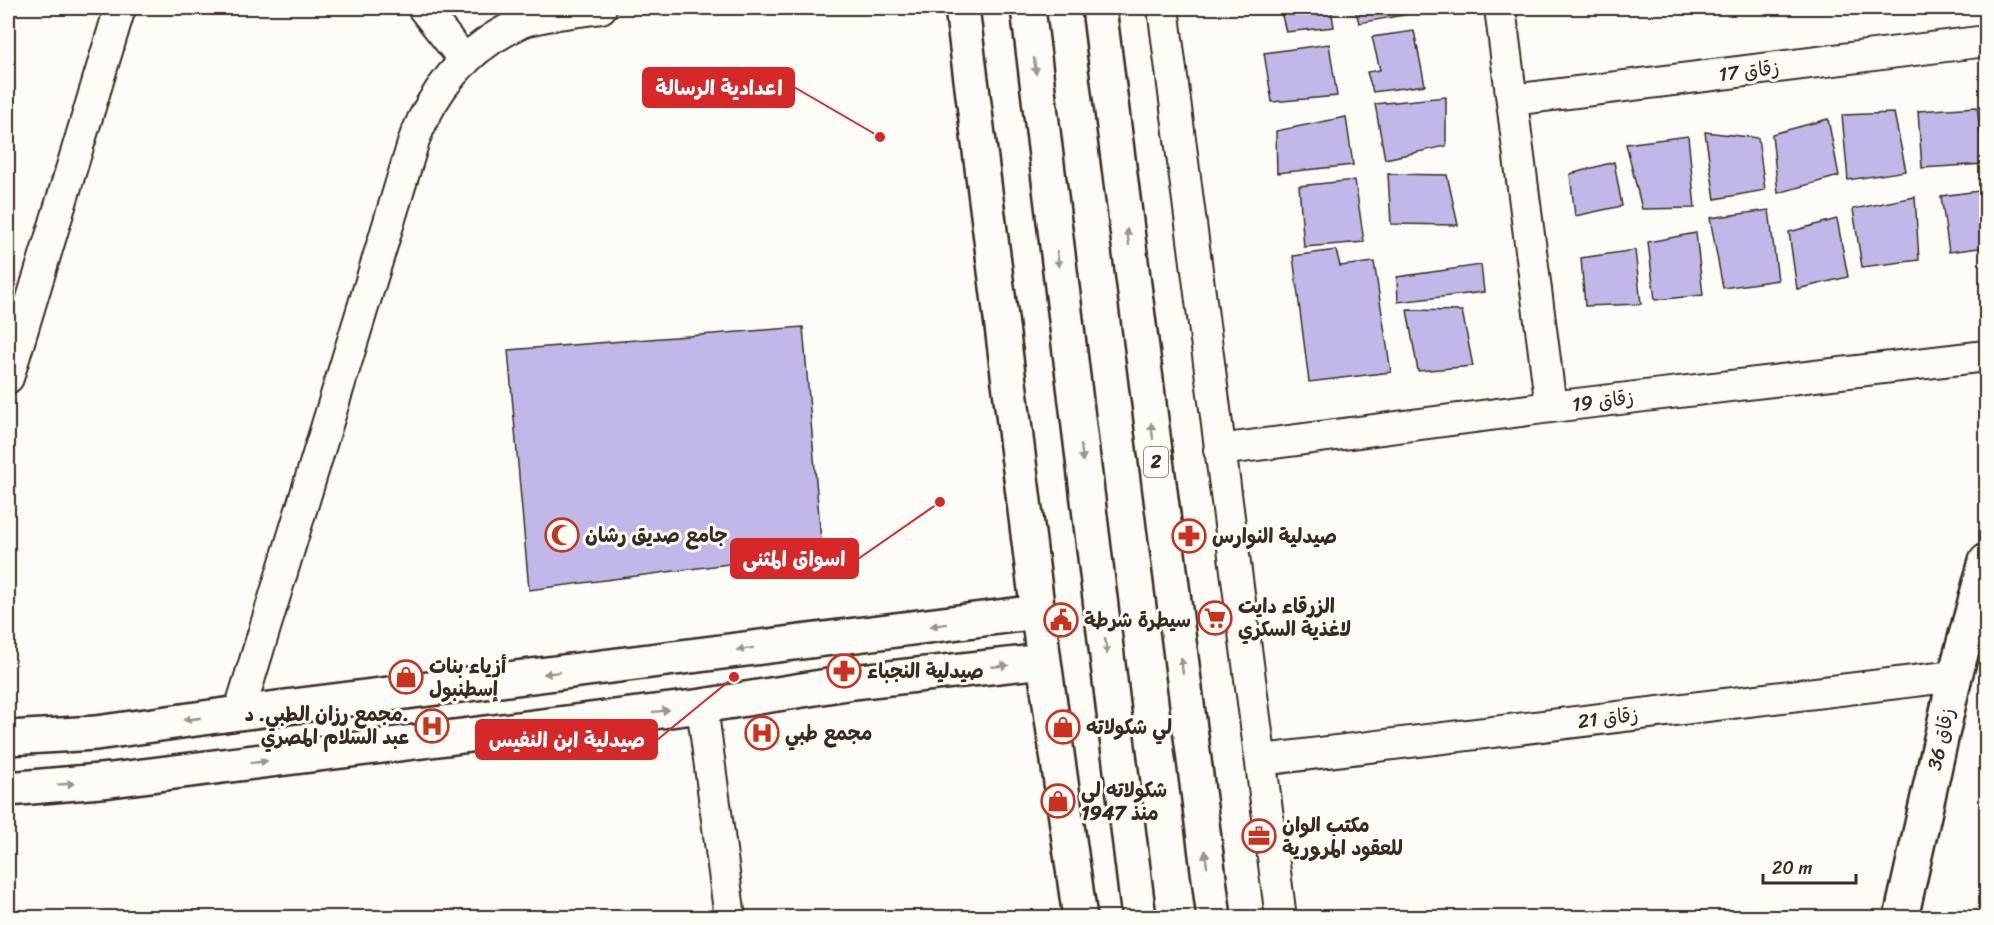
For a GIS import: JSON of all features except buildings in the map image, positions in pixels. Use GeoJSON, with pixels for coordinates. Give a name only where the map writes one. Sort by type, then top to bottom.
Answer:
{"type":"FeatureCollection","features":[{"type":"Feature","properties":{"kind":"main road"},"geometry":{"type":"LineString","coordinates":[[962,8],[1044,661],[1080,918]]}},
{"type":"Feature","properties":{"kind":"main road"},"geometry":{"type":"LineString","coordinates":[[1028,8],[1139,918]]}},
{"type":"Feature","properties":{"kind":"main road","name":"2"},"geometry":{"type":"LineString","coordinates":[[1099,8],[1214,918]]}},
{"type":"Feature","properties":{"kind":"main road","name":"زقاق 36"},"geometry":{"type":"LineString","coordinates":[[1901,918],[1955,676],[1986,561]]}},
{"type":"Feature","properties":{"kind":"main road"},"geometry":{"type":"LineString","coordinates":[[8,738],[96,733],[1038,612]]}},
{"type":"Feature","properties":{"kind":"main road"},"geometry":{"type":"LineString","coordinates":[[8,789],[111,780],[702,706],[853,682],[1044,661]]}},
{"type":"Feature","properties":{"kind":"street"},"geometry":{"type":"LineString","coordinates":[[8,378],[120,8]]}},
{"type":"Feature","properties":{"kind":"street"},"geometry":{"type":"LineString","coordinates":[[423,8],[465,61]]}},
{"type":"Feature","properties":{"kind":"street"},"geometry":{"type":"LineString","coordinates":[[239,713],[415,137],[424,115],[443,84],[492,38],[525,21],[601,8]]}},
{"type":"Feature","properties":{"kind":"street"},"geometry":{"type":"LineString","coordinates":[[1163,8],[1281,918]]}},
{"type":"Feature","properties":{"kind":"street"},"geometry":{"type":"LineString","coordinates":[[1500,8],[1551,406]]}},
{"type":"Feature","properties":{"kind":"street","name":"زقاق 17"},"geometry":{"type":"LineString","coordinates":[[1512,100],[1986,41]]}},
{"type":"Feature","properties":{"kind":"street","name":"زقاق 19"},"geometry":{"type":"LineString","coordinates":[[1219,450],[1551,406],[1986,356]]}},
{"type":"Feature","properties":{"kind":"street","name":"زقاق 21"},"geometry":{"type":"LineString","coordinates":[[1261,760],[1955,676]]}},
{"type":"Feature","properties":{"kind":"street"},"geometry":{"type":"LineString","coordinates":[[702,706],[730,918]]}},
{"type":"Feature","properties":{"kind":"place","name":"اعدادية الرسالة"},"geometry":{"type":"Point","coordinates":[880,137]}},
{"type":"Feature","properties":{"kind":"place","name":"اسواق المثنى"},"geometry":{"type":"Point","coordinates":[940,502]}},
{"type":"Feature","properties":{"kind":"place","name":"جامع صديق رشان"},"geometry":{"type":"Point","coordinates":[562,535]}},
{"type":"Feature","properties":{"kind":"place","name":"صيدلية النوارس"},"geometry":{"type":"Point","coordinates":[1189,536]}},
{"type":"Feature","properties":{"kind":"place","name":"الزرقاء دايت لاغذية السكري"},"geometry":{"type":"Point","coordinates":[1215,618]}},
{"type":"Feature","properties":{"kind":"place","name":"سيطرة شرطة"},"geometry":{"type":"Point","coordinates":[1061,620]}},
{"type":"Feature","properties":{"kind":"place","name":"صيدلية النجباء"},"geometry":{"type":"Point","coordinates":[844,671]}},
{"type":"Feature","properties":{"kind":"place","name":"أزياء بنات إسطنبول"},"geometry":{"type":"Point","coordinates":[406,677]}},
{"type":"Feature","properties":{"kind":"place","name":"صيدلية ابن النفيس"},"geometry":{"type":"Point","coordinates":[734,677]}},
{"type":"Feature","properties":{"kind":"place","name":"مجمع رزان الطبي. د. عبد السلام المصري"},"geometry":{"type":"Point","coordinates":[432,726]}},
{"type":"Feature","properties":{"kind":"place","name":"لي شكولاته"},"geometry":{"type":"Point","coordinates":[1063,727]}},
{"type":"Feature","properties":{"kind":"place","name":"مجمع طبي"},"geometry":{"type":"Point","coordinates":[762,733]}},
{"type":"Feature","properties":{"kind":"place","name":"شكولاته لي منذ 1947"},"geometry":{"type":"Point","coordinates":[1058,801]}},
{"type":"Feature","properties":{"kind":"place","name":"مكتب الوان للعقود المرورية"},"geometry":{"type":"Point","coordinates":[1259,836]}}]}
